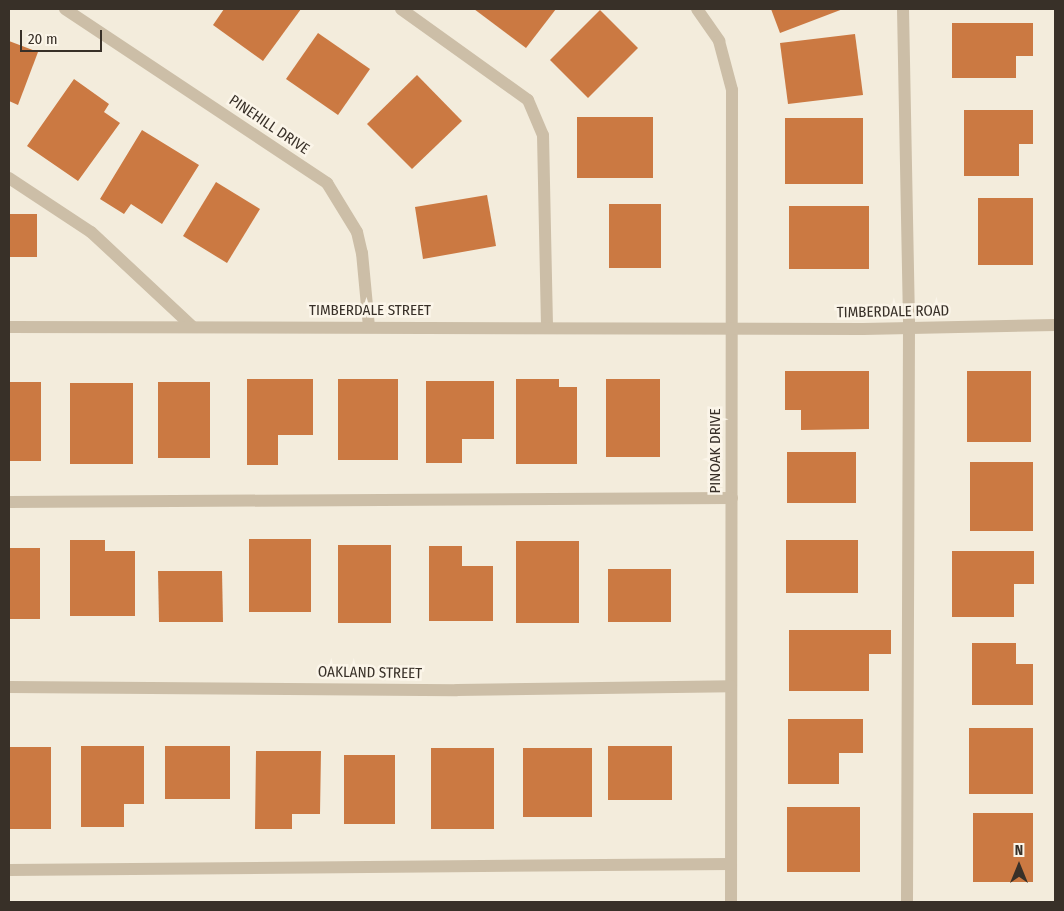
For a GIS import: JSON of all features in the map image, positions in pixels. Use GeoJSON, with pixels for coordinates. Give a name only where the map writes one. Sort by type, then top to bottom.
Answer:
{"type":"FeatureCollection","features":[{"type":"Feature","properties":{"kind":"street","name":"PINEHILL DRIVE"},"geometry":{"type":"LineString","coordinates":[[65,9],[327,183],[358,239],[362,252],[369,327]]}},
{"type":"Feature","properties":{"kind":"street"},"geometry":{"type":"LineString","coordinates":[[401,9],[528,100],[543,135],[548,328]]}},
{"type":"Feature","properties":{"kind":"street","name":"PINOAK DRIVE"},"geometry":{"type":"LineString","coordinates":[[697,9],[719,40],[732,90],[731,902]]}},
{"type":"Feature","properties":{"kind":"street"},"geometry":{"type":"LineString","coordinates":[[903,9],[909,328],[908,902]]}},
{"type":"Feature","properties":{"kind":"street"},"geometry":{"type":"LineString","coordinates":[[9,178],[91,232],[194,327]]}},
{"type":"Feature","properties":{"kind":"street","name":"TIMBERDALE ROAD"},"geometry":{"type":"LineString","coordinates":[[732,329],[1055,325]]}},
{"type":"Feature","properties":{"kind":"street","name":"TIMBERDALE STREET"},"geometry":{"type":"LineString","coordinates":[[9,327],[732,329]]}},
{"type":"Feature","properties":{"kind":"street"},"geometry":{"type":"LineString","coordinates":[[9,502],[732,498]]}},
{"type":"Feature","properties":{"kind":"street","name":"OAKLAND STREET"},"geometry":{"type":"LineString","coordinates":[[9,687],[457,690],[731,686]]}},
{"type":"Feature","properties":{"kind":"street"},"geometry":{"type":"LineString","coordinates":[[9,870],[731,864]]}},
{"type":"Feature","properties":{"kind":"building"},"geometry":{"type":"Polygon","coordinates":[[[224,9],[301,9],[263,61],[213,25],[224,9]]]}},
{"type":"Feature","properties":{"kind":"building"},"geometry":{"type":"Polygon","coordinates":[[[474,9],[556,9],[526,48],[474,9]]]}},
{"type":"Feature","properties":{"kind":"building"},"geometry":{"type":"Polygon","coordinates":[[[771,9],[843,9],[780,33],[771,9]]]}},
{"type":"Feature","properties":{"kind":"building"},"geometry":{"type":"Polygon","coordinates":[[[600,10],[638,48],[588,98],[550,60],[600,10]]]}},
{"type":"Feature","properties":{"kind":"building"},"geometry":{"type":"Polygon","coordinates":[[[952,23],[1033,23],[1033,56],[1016,56],[1016,78],[952,78],[952,23]]]}},
{"type":"Feature","properties":{"kind":"building"},"geometry":{"type":"Polygon","coordinates":[[[318,33],[370,69],[338,115],[286,79],[318,33]]]}},
{"type":"Feature","properties":{"kind":"building"},"geometry":{"type":"Polygon","coordinates":[[[855,34],[863,95],[788,104],[780,43],[855,34]]]}},
{"type":"Feature","properties":{"kind":"building"},"geometry":{"type":"Polygon","coordinates":[[[9,41],[38,52],[18,105],[9,101],[9,41]]]}},
{"type":"Feature","properties":{"kind":"building"},"geometry":{"type":"Polygon","coordinates":[[[417,75],[462,121],[412,169],[367,124],[417,75]]]}},
{"type":"Feature","properties":{"kind":"building"},"geometry":{"type":"Polygon","coordinates":[[[74,79],[109,104],[104,112],[120,123],[78,181],[27,146],[74,79]]]}},
{"type":"Feature","properties":{"kind":"building"},"geometry":{"type":"Polygon","coordinates":[[[964,110],[1033,110],[1033,144],[1019,144],[1019,176],[964,176],[964,110]]]}},
{"type":"Feature","properties":{"kind":"building"},"geometry":{"type":"Polygon","coordinates":[[[577,117],[653,117],[653,178],[577,178],[577,117]]]}},
{"type":"Feature","properties":{"kind":"building"},"geometry":{"type":"Polygon","coordinates":[[[785,118],[863,118],[863,184],[785,184],[785,118]]]}},
{"type":"Feature","properties":{"kind":"building"},"geometry":{"type":"Polygon","coordinates":[[[142,130],[199,165],[162,224],[131,204],[124,214],[100,199],[142,130]]]}},
{"type":"Feature","properties":{"kind":"building"},"geometry":{"type":"Polygon","coordinates":[[[216,182],[260,209],[227,263],[183,236],[216,182]]]}},
{"type":"Feature","properties":{"kind":"building"},"geometry":{"type":"Polygon","coordinates":[[[487,195],[496,246],[423,259],[415,207],[487,195]]]}},
{"type":"Feature","properties":{"kind":"building"},"geometry":{"type":"Polygon","coordinates":[[[978,198],[1033,198],[1033,265],[978,265],[978,198]]]}},
{"type":"Feature","properties":{"kind":"building"},"geometry":{"type":"Polygon","coordinates":[[[609,204],[661,204],[661,268],[609,268],[609,204]]]}},
{"type":"Feature","properties":{"kind":"building"},"geometry":{"type":"Polygon","coordinates":[[[789,206],[869,206],[869,269],[789,269],[789,206]]]}},
{"type":"Feature","properties":{"kind":"building"},"geometry":{"type":"Polygon","coordinates":[[[9,214],[37,214],[37,257],[9,257],[9,214]]]}},
{"type":"Feature","properties":{"kind":"building"},"geometry":{"type":"Polygon","coordinates":[[[785,371],[869,371],[869,429],[801,430],[801,410],[785,410],[785,371]]]}},
{"type":"Feature","properties":{"kind":"building"},"geometry":{"type":"Polygon","coordinates":[[[967,371],[1031,371],[1031,442],[967,442],[967,371]]]}},
{"type":"Feature","properties":{"kind":"building"},"geometry":{"type":"Polygon","coordinates":[[[247,379],[313,379],[313,435],[278,435],[278,465],[247,465],[247,379]]]}},
{"type":"Feature","properties":{"kind":"building"},"geometry":{"type":"Polygon","coordinates":[[[338,379],[398,379],[398,460],[338,460],[338,379]]]}},
{"type":"Feature","properties":{"kind":"building"},"geometry":{"type":"Polygon","coordinates":[[[516,379],[559,379],[559,387],[577,387],[577,464],[516,464],[516,379]]]}},
{"type":"Feature","properties":{"kind":"building"},"geometry":{"type":"Polygon","coordinates":[[[606,379],[660,379],[660,457],[606,457],[606,379]]]}},
{"type":"Feature","properties":{"kind":"building"},"geometry":{"type":"Polygon","coordinates":[[[426,381],[494,381],[494,439],[462,439],[462,463],[426,463],[426,381]]]}},
{"type":"Feature","properties":{"kind":"building"},"geometry":{"type":"Polygon","coordinates":[[[9,382],[41,382],[41,461],[9,461],[9,382]]]}},
{"type":"Feature","properties":{"kind":"building"},"geometry":{"type":"Polygon","coordinates":[[[158,382],[210,382],[210,458],[158,458],[158,382]]]}},
{"type":"Feature","properties":{"kind":"building"},"geometry":{"type":"Polygon","coordinates":[[[70,383],[133,383],[133,464],[70,464],[70,383]]]}},
{"type":"Feature","properties":{"kind":"building"},"geometry":{"type":"Polygon","coordinates":[[[787,452],[856,452],[856,503],[787,503],[787,452]]]}},
{"type":"Feature","properties":{"kind":"building"},"geometry":{"type":"Polygon","coordinates":[[[970,462],[1033,462],[1033,531],[970,531],[970,462]]]}},
{"type":"Feature","properties":{"kind":"building"},"geometry":{"type":"Polygon","coordinates":[[[249,539],[311,539],[311,612],[249,612],[249,539]]]}},
{"type":"Feature","properties":{"kind":"building"},"geometry":{"type":"Polygon","coordinates":[[[70,540],[105,540],[105,551],[135,551],[135,616],[70,616],[70,540]]]}},
{"type":"Feature","properties":{"kind":"building"},"geometry":{"type":"Polygon","coordinates":[[[786,540],[858,540],[858,593],[786,593],[786,540]]]}},
{"type":"Feature","properties":{"kind":"building"},"geometry":{"type":"Polygon","coordinates":[[[516,541],[579,541],[579,623],[516,623],[516,541]]]}},
{"type":"Feature","properties":{"kind":"building"},"geometry":{"type":"Polygon","coordinates":[[[338,545],[391,545],[391,623],[338,623],[338,545]]]}},
{"type":"Feature","properties":{"kind":"building"},"geometry":{"type":"Polygon","coordinates":[[[429,546],[462,546],[462,566],[493,566],[493,621],[429,621],[429,546]]]}},
{"type":"Feature","properties":{"kind":"building"},"geometry":{"type":"Polygon","coordinates":[[[9,548],[40,548],[40,619],[9,619],[9,548]]]}},
{"type":"Feature","properties":{"kind":"building"},"geometry":{"type":"Polygon","coordinates":[[[952,551],[1034,551],[1034,584],[1014,584],[1014,617],[952,617],[952,551]]]}},
{"type":"Feature","properties":{"kind":"building"},"geometry":{"type":"Polygon","coordinates":[[[608,569],[671,569],[671,622],[608,622],[608,569]]]}},
{"type":"Feature","properties":{"kind":"building"},"geometry":{"type":"Polygon","coordinates":[[[158,571],[222,571],[223,622],[159,622],[158,571]]]}},
{"type":"Feature","properties":{"kind":"building"},"geometry":{"type":"Polygon","coordinates":[[[789,630],[891,630],[891,654],[869,654],[869,691],[789,691],[789,630]]]}},
{"type":"Feature","properties":{"kind":"building"},"geometry":{"type":"Polygon","coordinates":[[[972,643],[1016,643],[1016,664],[1033,664],[1033,705],[972,705],[972,643]]]}},
{"type":"Feature","properties":{"kind":"building"},"geometry":{"type":"Polygon","coordinates":[[[788,719],[863,719],[863,753],[839,753],[839,784],[788,784],[788,719]]]}},
{"type":"Feature","properties":{"kind":"building"},"geometry":{"type":"Polygon","coordinates":[[[969,728],[1033,728],[1033,794],[969,794],[969,728]]]}},
{"type":"Feature","properties":{"kind":"building"},"geometry":{"type":"Polygon","coordinates":[[[81,746],[144,746],[144,804],[124,804],[124,827],[81,827],[81,746]]]}},
{"type":"Feature","properties":{"kind":"building"},"geometry":{"type":"Polygon","coordinates":[[[165,746],[230,746],[230,799],[165,799],[165,746]]]}},
{"type":"Feature","properties":{"kind":"building"},"geometry":{"type":"Polygon","coordinates":[[[608,746],[672,746],[672,800],[608,800],[608,746]]]}},
{"type":"Feature","properties":{"kind":"building"},"geometry":{"type":"Polygon","coordinates":[[[9,747],[51,747],[51,829],[9,829],[9,747]]]}},
{"type":"Feature","properties":{"kind":"building"},"geometry":{"type":"Polygon","coordinates":[[[431,748],[494,748],[494,829],[431,829],[431,748]]]}},
{"type":"Feature","properties":{"kind":"building"},"geometry":{"type":"Polygon","coordinates":[[[523,748],[592,748],[592,817],[523,817],[523,748]]]}},
{"type":"Feature","properties":{"kind":"building"},"geometry":{"type":"Polygon","coordinates":[[[256,751],[321,751],[320,814],[292,814],[292,829],[255,829],[256,751]]]}},
{"type":"Feature","properties":{"kind":"building"},"geometry":{"type":"Polygon","coordinates":[[[344,755],[395,755],[395,824],[344,824],[344,755]]]}},
{"type":"Feature","properties":{"kind":"building"},"geometry":{"type":"Polygon","coordinates":[[[787,807],[860,807],[860,872],[787,872],[787,807]]]}},
{"type":"Feature","properties":{"kind":"building"},"geometry":{"type":"Polygon","coordinates":[[[973,813],[1033,813],[1033,882],[973,882],[973,813]]]}}]}
